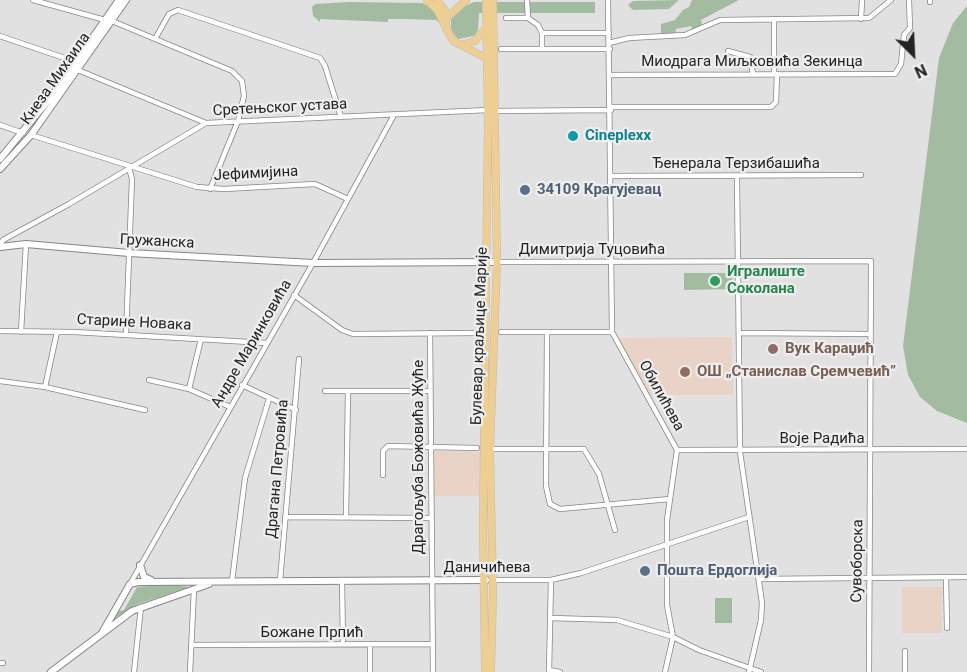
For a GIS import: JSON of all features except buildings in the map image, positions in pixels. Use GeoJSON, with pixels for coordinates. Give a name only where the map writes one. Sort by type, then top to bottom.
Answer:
{"type":"FeatureCollection","features":[{"type":"Feature","properties":{"kind":"main road"},"geometry":{"type":"LineString","coordinates":[[427,0],[444,18]]}},
{"type":"Feature","properties":{"kind":"main road"},"geometry":{"type":"LineString","coordinates":[[444,18],[466,0]]}},
{"type":"Feature","properties":{"kind":"main road","name":"Булевар краљице Марије"},"geometry":{"type":"LineString","coordinates":[[485,672],[497,262],[489,16],[486,0]]}},
{"type":"Feature","properties":{"kind":"main road","name":"Булевар краљице Марије"},"geometry":{"type":"LineString","coordinates":[[491,672],[488,263],[491,111],[486,58],[486,28],[493,0]]}},
{"type":"Feature","properties":{"kind":"main road"},"geometry":{"type":"LineString","coordinates":[[442,2],[446,31],[458,45],[486,58]]}},
{"type":"Feature","properties":{"kind":"main road"},"geometry":{"type":"LineString","coordinates":[[458,45],[475,41],[486,28]]}},
{"type":"Feature","properties":{"kind":"street"},"geometry":{"type":"LineString","coordinates":[[33,0],[108,21],[236,74],[245,90],[238,121],[210,189]]}},
{"type":"Feature","properties":{"kind":"street","name":"Кнеза Михаила"},"geometry":{"type":"LineString","coordinates":[[0,169],[32,135],[78,70],[119,0]]}},
{"type":"Feature","properties":{"kind":"street","name":"Кнеза Михаила"},"geometry":{"type":"LineString","coordinates":[[0,159],[24,133],[76,62],[126,0]]}},
{"type":"Feature","properties":{"kind":"street"},"geometry":{"type":"LineString","coordinates":[[527,0],[528,18]]}},
{"type":"Feature","properties":{"kind":"street"},"geometry":{"type":"LineString","coordinates":[[501,332],[612,332],[612,176],[608,0]]}},
{"type":"Feature","properties":{"kind":"street"},"geometry":{"type":"LineString","coordinates":[[861,19],[862,0]]}},
{"type":"Feature","properties":{"kind":"street"},"geometry":{"type":"LineString","coordinates":[[609,43],[629,38],[685,34],[720,20],[861,19],[872,16],[891,0]]}},
{"type":"Feature","properties":{"kind":"street","name":"Миодрага Миљковића Зекинца"},"geometry":{"type":"LineString","coordinates":[[610,75],[895,74],[901,63],[904,35],[910,28],[909,0]]}},
{"type":"Feature","properties":{"kind":"street"},"geometry":{"type":"LineString","coordinates":[[155,39],[169,14],[178,10],[320,58],[325,66],[341,117]]}},
{"type":"Feature","properties":{"kind":"street"},"geometry":{"type":"LineString","coordinates":[[506,18],[528,18],[538,26],[542,33],[542,49]]}},
{"type":"Feature","properties":{"kind":"street"},"geometry":{"type":"LineString","coordinates":[[774,21],[775,74]]}},
{"type":"Feature","properties":{"kind":"street"},"geometry":{"type":"LineString","coordinates":[[542,33],[609,33]]}},
{"type":"Feature","properties":{"kind":"street"},"geometry":{"type":"LineString","coordinates":[[0,36],[76,62]]}},
{"type":"Feature","properties":{"kind":"street"},"geometry":{"type":"LineString","coordinates":[[501,49],[610,49]]}},
{"type":"Feature","properties":{"kind":"street"},"geometry":{"type":"LineString","coordinates":[[728,51],[750,57],[753,74]]}},
{"type":"Feature","properties":{"kind":"street"},"geometry":{"type":"LineString","coordinates":[[78,70],[206,123]]}},
{"type":"Feature","properties":{"kind":"street","name":"Сретењског устава"},"geometry":{"type":"LineString","coordinates":[[0,246],[3,240],[206,123],[491,111],[771,107],[776,102],[775,74]]}},
{"type":"Feature","properties":{"kind":"street","name":"Андре Маринковића"},"geometry":{"type":"LineString","coordinates":[[130,584],[313,264],[394,115]]}},
{"type":"Feature","properties":{"kind":"street"},"geometry":{"type":"LineString","coordinates":[[0,124],[24,133]]}},
{"type":"Feature","properties":{"kind":"street","name":"Јефимијина"},"geometry":{"type":"LineString","coordinates":[[32,135],[117,161],[129,168],[192,186],[210,189],[315,184],[348,199]]}},
{"type":"Feature","properties":{"kind":"street"},"geometry":{"type":"LineString","coordinates":[[126,334],[132,179],[129,168]]}},
{"type":"Feature","properties":{"kind":"street","name":"Ђенерала Терзибашића"},"geometry":{"type":"LineString","coordinates":[[612,176],[861,175]]}},
{"type":"Feature","properties":{"kind":"street"},"geometry":{"type":"LineString","coordinates":[[737,177],[740,452],[759,579],[761,620],[749,670]]}},
{"type":"Feature","properties":{"kind":"street"},"geometry":{"type":"LineString","coordinates":[[21,332],[26,244]]}},
{"type":"Feature","properties":{"kind":"street","name":"Гружанска"},"geometry":{"type":"LineString","coordinates":[[0,246],[26,244],[129,253],[313,264]]}},
{"type":"Feature","properties":{"kind":"street","name":"Димитрија Туцовића"},"geometry":{"type":"LineString","coordinates":[[313,264],[872,261]]}},
{"type":"Feature","properties":{"kind":"street","name":"Сувоборска"},"geometry":{"type":"LineString","coordinates":[[869,672],[872,261]]}},
{"type":"Feature","properties":{"kind":"street"},"geometry":{"type":"LineString","coordinates":[[294,295],[347,332],[475,333]]}},
{"type":"Feature","properties":{"kind":"street","name":"Старине Новака"},"geometry":{"type":"LineString","coordinates":[[0,332],[126,334],[267,343]]}},
{"type":"Feature","properties":{"kind":"street"},"geometry":{"type":"LineString","coordinates":[[45,387],[57,332]]}},
{"type":"Feature","properties":{"kind":"street"},"geometry":{"type":"LineString","coordinates":[[547,332],[546,486],[550,504],[560,509],[670,499]]}},
{"type":"Feature","properties":{"kind":"street","name":"Обилићева"},"geometry":{"type":"LineString","coordinates":[[612,332],[677,450],[666,545],[668,605],[673,637]]}},
{"type":"Feature","properties":{"kind":"street","name":"Драгољуба Божовића Жуће"},"geometry":{"type":"LineString","coordinates":[[430,333],[433,672]]}},
{"type":"Feature","properties":{"kind":"street"},"geometry":{"type":"LineString","coordinates":[[739,333],[870,334]]}},
{"type":"Feature","properties":{"kind":"street"},"geometry":{"type":"LineString","coordinates":[[189,388],[201,339]]}},
{"type":"Feature","properties":{"kind":"street","name":"Драгана Петровића"},"geometry":{"type":"LineString","coordinates":[[280,581],[299,359]]}},
{"type":"Feature","properties":{"kind":"street"},"geometry":{"type":"LineString","coordinates":[[149,380],[189,388],[230,407]]}},
{"type":"Feature","properties":{"kind":"street"},"geometry":{"type":"LineString","coordinates":[[0,381],[45,387],[145,410]]}},
{"type":"Feature","properties":{"kind":"street"},"geometry":{"type":"LineString","coordinates":[[242,385],[296,410]]}},
{"type":"Feature","properties":{"kind":"street"},"geometry":{"type":"LineString","coordinates":[[325,391],[430,391]]}},
{"type":"Feature","properties":{"kind":"street"},"geometry":{"type":"LineString","coordinates":[[346,517],[348,391]]}},
{"type":"Feature","properties":{"kind":"street"},"geometry":{"type":"LineString","coordinates":[[232,581],[247,469],[269,399]]}},
{"type":"Feature","properties":{"kind":"street"},"geometry":{"type":"LineString","coordinates":[[490,449],[547,447],[584,449],[595,464],[615,530]]}},
{"type":"Feature","properties":{"kind":"street"},"geometry":{"type":"LineString","coordinates":[[383,475],[385,448],[477,448]]}},
{"type":"Feature","properties":{"kind":"street","name":"Воје Радића"},"geometry":{"type":"LineString","coordinates":[[677,450],[740,452],[967,450]]}},
{"type":"Feature","properties":{"kind":"street"},"geometry":{"type":"LineString","coordinates":[[285,517],[431,518]]}},
{"type":"Feature","properties":{"kind":"street","name":"Даничићева"},"geometry":{"type":"LineString","coordinates":[[51,672],[121,619],[141,607],[195,586],[232,581],[551,580],[590,571],[749,517]]}},
{"type":"Feature","properties":{"kind":"street"},"geometry":{"type":"LineString","coordinates":[[140,565],[144,577],[152,581]]}},
{"type":"Feature","properties":{"kind":"street"},"geometry":{"type":"LineString","coordinates":[[759,579],[967,577]]}},
{"type":"Feature","properties":{"kind":"street"},"geometry":{"type":"LineString","coordinates":[[946,578],[947,628]]}},
{"type":"Feature","properties":{"kind":"street"},"geometry":{"type":"LineString","coordinates":[[342,580],[343,644]]}},
{"type":"Feature","properties":{"kind":"street"},"geometry":{"type":"LineString","coordinates":[[551,580],[549,671],[560,672]]}},
{"type":"Feature","properties":{"kind":"street","name":"Даничићева"},"geometry":{"type":"LineString","coordinates":[[102,633],[130,584],[152,581],[195,586]]}},
{"type":"Feature","properties":{"kind":"street"},"geometry":{"type":"LineString","coordinates":[[190,672],[195,586]]}},
{"type":"Feature","properties":{"kind":"street"},"geometry":{"type":"LineString","coordinates":[[134,672],[141,607]]}},
{"type":"Feature","properties":{"kind":"street"},"geometry":{"type":"LineString","coordinates":[[111,616],[114,621],[121,619]]}},
{"type":"Feature","properties":{"kind":"street"},"geometry":{"type":"LineString","coordinates":[[550,618],[617,620],[673,637],[749,670],[761,672]]}},
{"type":"Feature","properties":{"kind":"street"},"geometry":{"type":"LineString","coordinates":[[665,672],[673,637]]}},
{"type":"Feature","properties":{"kind":"street","name":"Божане Прпић"},"geometry":{"type":"LineString","coordinates":[[192,645],[433,644]]}},
{"type":"Feature","properties":{"kind":"street"},"geometry":{"type":"LineString","coordinates":[[370,645],[370,672]]}},
{"type":"Feature","properties":{"kind":"street"},"geometry":{"type":"LineString","coordinates":[[905,651],[905,672]]}},
{"type":"Feature","properties":{"kind":"shaded area","name":"ОШ „Станислав Сремчевић”"},"geometry":{"type":"Polygon","coordinates":[[[732,337],[733,395],[650,395],[620,342],[620,338],[732,337]]]}},
{"type":"Feature","properties":{"kind":"shaded area"},"geometry":{"type":"Polygon","coordinates":[[[434,451],[483,452],[483,496],[434,496],[434,451]]]}},
{"type":"Feature","properties":{"kind":"shaded area"},"geometry":{"type":"Polygon","coordinates":[[[902,587],[942,587],[942,633],[902,633],[902,587]]]}},
{"type":"Feature","properties":{"kind":"green space"},"geometry":{"type":"Polygon","coordinates":[[[679,0],[669,9],[633,10],[628,5],[633,1],[679,0]]]}},
{"type":"Feature","properties":{"kind":"green space"},"geometry":{"type":"Polygon","coordinates":[[[692,0],[739,0],[701,20],[702,25],[692,29],[691,26],[676,29],[675,34],[661,34],[661,24],[675,20],[683,10],[689,7],[692,0]]]}},
{"type":"Feature","properties":{"kind":"green space"},"geometry":{"type":"Polygon","coordinates":[[[474,2],[525,2],[525,13],[479,13],[478,30],[474,36],[458,39],[451,31],[451,19],[459,9],[474,2]]]}},
{"type":"Feature","properties":{"kind":"green space"},"geometry":{"type":"Polygon","coordinates":[[[530,2],[595,2],[595,13],[530,13],[530,2]]]}},
{"type":"Feature","properties":{"kind":"green space"},"geometry":{"type":"Polygon","coordinates":[[[422,3],[433,8],[440,23],[436,20],[404,19],[388,19],[388,22],[320,19],[320,22],[313,16],[312,7],[315,4],[422,3]]]}},
{"type":"Feature","properties":{"kind":"green space"},"geometry":{"type":"Polygon","coordinates":[[[967,6],[967,423],[937,411],[920,397],[908,375],[903,346],[939,58],[953,23],[967,6]]]}},
{"type":"Feature","properties":{"kind":"green space","name":"Игралиште Соколана"},"geometry":{"type":"Polygon","coordinates":[[[684,273],[732,273],[733,289],[684,290],[684,273]]]}},
{"type":"Feature","properties":{"kind":"green space"},"geometry":{"type":"Polygon","coordinates":[[[168,584],[189,587],[138,604],[115,618],[119,611],[124,610],[137,587],[168,584]]]}},
{"type":"Feature","properties":{"kind":"green space"},"geometry":{"type":"Polygon","coordinates":[[[715,598],[732,598],[732,623],[715,623],[715,598]]]}},
{"type":"Feature","properties":{"kind":"place","name":"Cineplexx"},"geometry":{"type":"Point","coordinates":[573,136]}},
{"type":"Feature","properties":{"kind":"place","name":"34109 Крагујевац"},"geometry":{"type":"Point","coordinates":[525,190]}},
{"type":"Feature","properties":{"kind":"place","name":"Игралиште Соколана"},"geometry":{"type":"Point","coordinates":[715,281]}},
{"type":"Feature","properties":{"kind":"place","name":"Вук Караџић"},"geometry":{"type":"Point","coordinates":[773,349]}},
{"type":"Feature","properties":{"kind":"place","name":"ОШ „Станислав Сремчевић”"},"geometry":{"type":"Point","coordinates":[685,372]}},
{"type":"Feature","properties":{"kind":"place","name":"Пошта Ердоглија"},"geometry":{"type":"Point","coordinates":[645,571]}}]}
